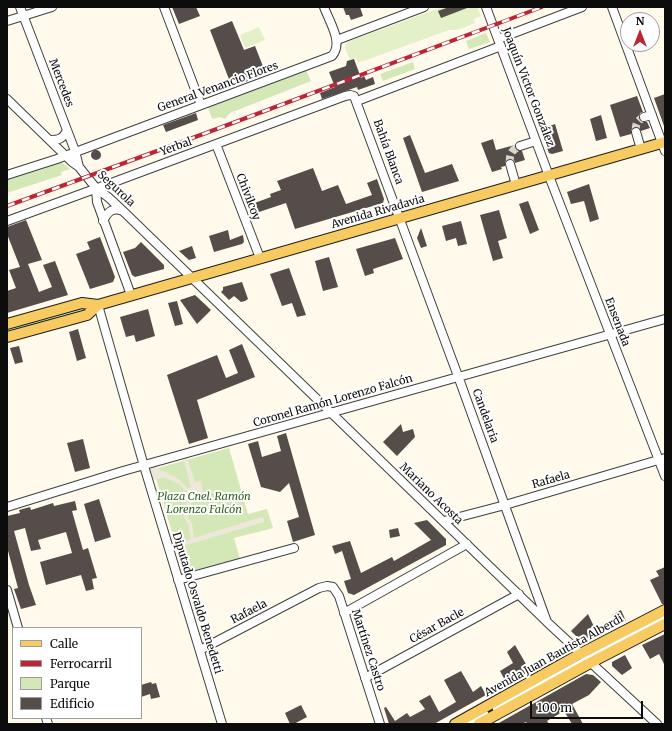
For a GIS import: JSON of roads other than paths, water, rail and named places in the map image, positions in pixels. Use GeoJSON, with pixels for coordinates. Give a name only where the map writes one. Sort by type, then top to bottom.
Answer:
{"type":"FeatureCollection","features":[{"type":"Feature","properties":{"kind":"main road","name":"Avenida Rivadavia"},"geometry":{"type":"LineString","coordinates":[[7,324],[82,303],[98,305],[641,149],[664,145]]}},
{"type":"Feature","properties":{"kind":"main road","name":"Avenida Rivadavia"},"geometry":{"type":"LineString","coordinates":[[7,337],[87,315],[98,305]]}},
{"type":"Feature","properties":{"kind":"main road","name":"Avenida Juan Bautista Alberdi"},"geometry":{"type":"LineString","coordinates":[[479,724],[665,610]]}},
{"type":"Feature","properties":{"kind":"main road","name":"Avenida Juan Bautista Alberdi"},"geometry":{"type":"LineString","coordinates":[[455,724],[586,658],[665,624]]}},
{"type":"Feature","properties":{"kind":"street","name":"Mercedes"},"geometry":{"type":"LineString","coordinates":[[20,7],[75,151],[79,166]]}},
{"type":"Feature","properties":{"kind":"street"},"geometry":{"type":"LineString","coordinates":[[7,21],[52,7]]}},
{"type":"Feature","properties":{"kind":"street"},"geometry":{"type":"LineString","coordinates":[[164,7],[201,105]]}},
{"type":"Feature","properties":{"kind":"street"},"geometry":{"type":"LineString","coordinates":[[324,7],[337,40],[424,7]]}},
{"type":"Feature","properties":{"kind":"street","name":"Joaquín Victor González"},"geometry":{"type":"LineString","coordinates":[[486,7],[549,176]]}},
{"type":"Feature","properties":{"kind":"street","name":"Yerbal"},"geometry":{"type":"LineString","coordinates":[[7,221],[345,96],[350,95],[355,98],[499,42],[582,7]]}},
{"type":"Feature","properties":{"kind":"street"},"geometry":{"type":"LineString","coordinates":[[612,7],[648,116],[664,145]]}},
{"type":"Feature","properties":{"kind":"street","name":"General Venancio Flores"},"geometry":{"type":"LineString","coordinates":[[7,175],[66,155],[332,56],[337,47],[337,40]]}},
{"type":"Feature","properties":{"kind":"street","name":"Bahía Blanca"},"geometry":{"type":"LineString","coordinates":[[355,98],[400,218]]}},
{"type":"Feature","properties":{"kind":"street","name":"Segurola"},"geometry":{"type":"LineString","coordinates":[[7,99],[79,166],[96,188],[123,211],[192,278]]}},
{"type":"Feature","properties":{"kind":"street"},"geometry":{"type":"LineString","coordinates":[[50,140],[60,139],[64,136],[67,130]]}},
{"type":"Feature","properties":{"kind":"street"},"geometry":{"type":"LineString","coordinates":[[636,132],[641,149]]}},
{"type":"Feature","properties":{"kind":"street"},"geometry":{"type":"LineString","coordinates":[[520,146],[536,141]]}},
{"type":"Feature","properties":{"kind":"street","name":"Chivilcoy"},"geometry":{"type":"LineString","coordinates":[[216,144],[260,258]]}},
{"type":"Feature","properties":{"kind":"street"},"geometry":{"type":"LineString","coordinates":[[510,164],[516,185]]}},
{"type":"Feature","properties":{"kind":"street","name":"Ensenada"},"geometry":{"type":"LineString","coordinates":[[549,176],[610,334],[662,459],[665,476]]}},
{"type":"Feature","properties":{"kind":"street"},"geometry":{"type":"LineString","coordinates":[[96,188],[97,202],[103,221],[131,295]]}},
{"type":"Feature","properties":{"kind":"street"},"geometry":{"type":"LineString","coordinates":[[103,221],[106,214],[111,210],[117,209],[123,211]]}},
{"type":"Feature","properties":{"kind":"street","name":"Candelaria"},"geometry":{"type":"LineString","coordinates":[[400,218],[547,622]]}},
{"type":"Feature","properties":{"kind":"street","name":"Mariano Acosta"},"geometry":{"type":"LineString","coordinates":[[192,278],[547,622],[657,724]]}},
{"type":"Feature","properties":{"kind":"street","name":"Diputado Osvaldo Benedetti"},"geometry":{"type":"LineString","coordinates":[[98,305],[144,466],[222,724]]}},
{"type":"Feature","properties":{"kind":"street","name":"Coronel Ramón Lorenzo Falcón"},"geometry":{"type":"LineString","coordinates":[[7,506],[331,412],[665,319]]}},
{"type":"Feature","properties":{"kind":"street","name":"Rafaela"},"geometry":{"type":"LineString","coordinates":[[444,521],[505,505],[662,459]]}},
{"type":"Feature","properties":{"kind":"street"},"geometry":{"type":"LineString","coordinates":[[344,613],[467,544]]}},
{"type":"Feature","properties":{"kind":"street"},"geometry":{"type":"LineString","coordinates":[[178,580],[294,548]]}},
{"type":"Feature","properties":{"kind":"street","name":"Rafaela"},"geometry":{"type":"LineString","coordinates":[[200,650],[319,588],[331,586]]}},
{"type":"Feature","properties":{"kind":"street","name":"Martínez Castro"},"geometry":{"type":"LineString","coordinates":[[331,586],[335,588],[337,592],[380,724]]}},
{"type":"Feature","properties":{"kind":"street"},"geometry":{"type":"LineString","coordinates":[[7,590],[18,627]]}},
{"type":"Feature","properties":{"kind":"street","name":"César Bacle"},"geometry":{"type":"LineString","coordinates":[[365,678],[519,594]]}},
{"type":"Feature","properties":{"kind":"street"},"geometry":{"type":"LineString","coordinates":[[469,724],[586,658],[665,618]]}},
{"type":"Feature","properties":{"kind":"tunnel"},"geometry":{"type":"LineString","coordinates":[[636,132],[637,123],[644,117]]}},
{"type":"Feature","properties":{"kind":"tunnel"},"geometry":{"type":"LineString","coordinates":[[510,164],[511,153],[514,149],[520,146]]}},
{"type":"Feature","properties":{"kind":"railway"},"geometry":{"type":"LineString","coordinates":[[7,206],[542,7]]}},
{"type":"Feature","properties":{"kind":"park label","name":"Plaza Cnel. Ramón Lorenzo Falcón"},"geometry":{"type":"Point","coordinates":[204,503]}}]}
